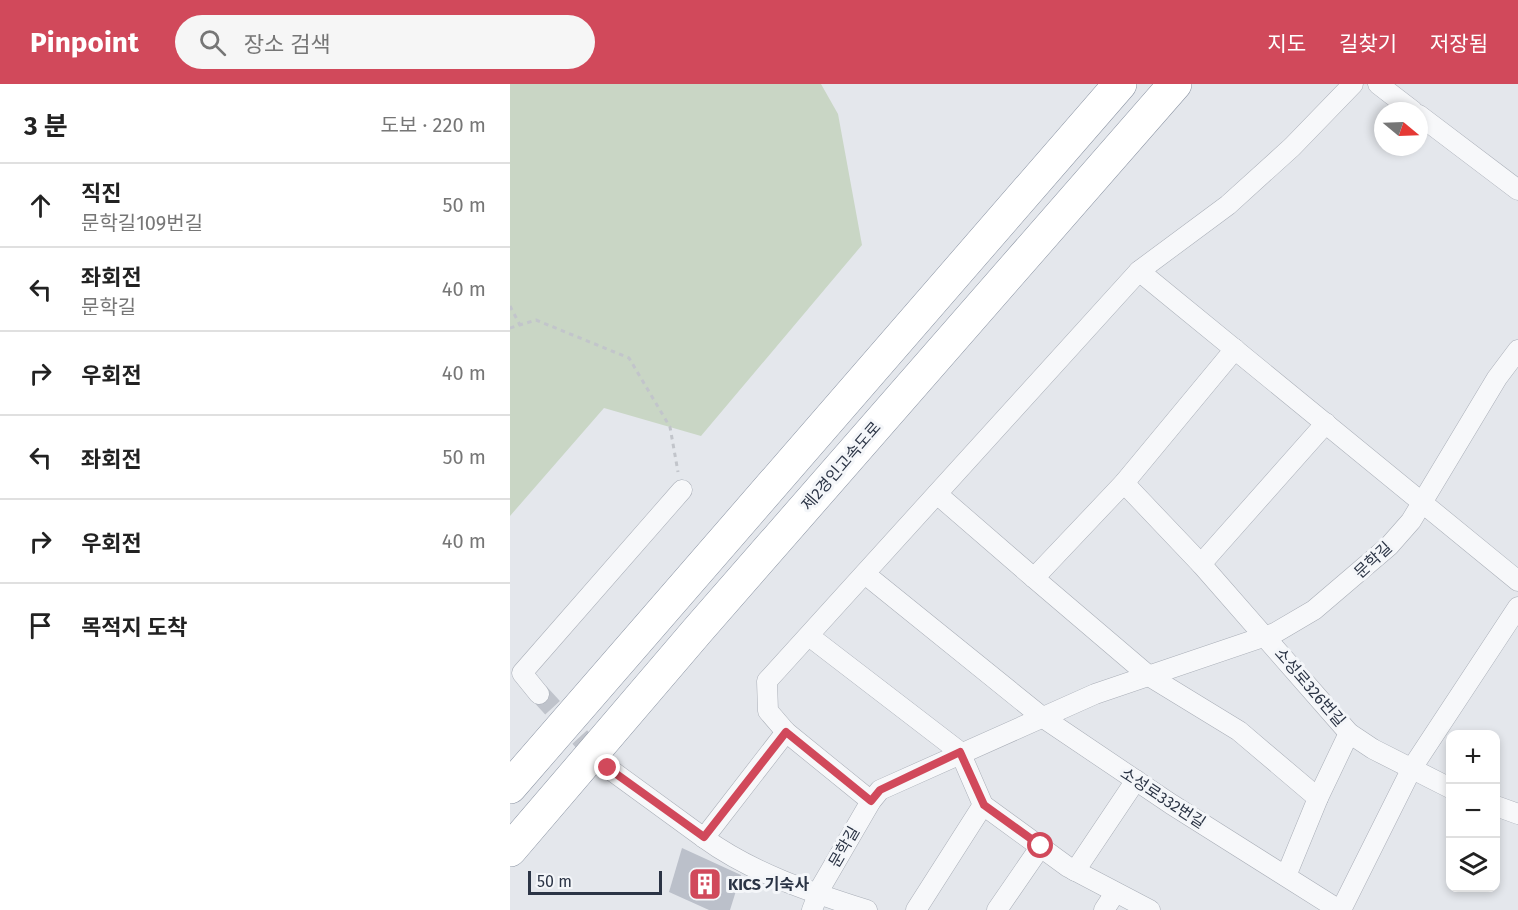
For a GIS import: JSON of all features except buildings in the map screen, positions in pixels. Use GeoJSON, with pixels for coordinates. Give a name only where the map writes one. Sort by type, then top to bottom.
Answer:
{"type":"FeatureCollection","features":[{"type":"Feature","properties":{"kind":"highway"},"geometry":{"type":"LineString","coordinates":[[510,787],[1120,84]]}},
{"type":"Feature","properties":{"kind":"highway","name":"제2경인고속도로"},"geometry":{"type":"LineString","coordinates":[[510,850],[698,630],[1175,84]]}},
{"type":"Feature","properties":{"kind":"street"},"geometry":{"type":"LineString","coordinates":[[871,801],[786,732],[768,711],[768,681],[1139,271],[1228,205],[1292,147],[1353,84]]}},
{"type":"Feature","properties":{"kind":"street"},"geometry":{"type":"LineString","coordinates":[[1378,84],[1401,102]]}},
{"type":"Feature","properties":{"kind":"street"},"geometry":{"type":"LineString","coordinates":[[1428,122],[1518,190]]}},
{"type":"Feature","properties":{"kind":"street"},"geometry":{"type":"LineString","coordinates":[[1139,271],[1518,581]]}},
{"type":"Feature","properties":{"kind":"street"},"geometry":{"type":"LineString","coordinates":[[1034,578],[1124,483],[1235,349]]}},
{"type":"Feature","properties":{"kind":"street","name":"문학길"},"geometry":{"type":"LineString","coordinates":[[815,902],[871,801],[880,790],[960,752],[1095,694],[1266,636],[1314,610],[1341,590],[1389,546],[1411,521],[1497,378],[1518,350]]}},
{"type":"Feature","properties":{"kind":"street"},"geometry":{"type":"LineString","coordinates":[[1201,564],[1326,423]]}},
{"type":"Feature","properties":{"kind":"street","name":"소성로326번길"},"geometry":{"type":"LineString","coordinates":[[1124,483],[1266,636],[1349,733],[1446,786]]}},
{"type":"Feature","properties":{"kind":"street"},"geometry":{"type":"LineString","coordinates":[[539,694],[522,674],[682,490]]}},
{"type":"Feature","properties":{"kind":"street"},"geometry":{"type":"LineString","coordinates":[[937,494],[1149,676],[1239,731],[1318,798]]}},
{"type":"Feature","properties":{"kind":"street","name":"소성로332번길"},"geometry":{"type":"LineString","coordinates":[[865,574],[1041,717],[1340,910],[1412,768],[1518,607]]}},
{"type":"Feature","properties":{"kind":"street"},"geometry":{"type":"LineString","coordinates":[[809,636],[960,752],[984,805],[1075,871],[1149,910]]}},
{"type":"Feature","properties":{"kind":"street"},"geometry":{"type":"LineString","coordinates":[[704,837],[786,732]]}},
{"type":"Feature","properties":{"kind":"street"},"geometry":{"type":"LineString","coordinates":[[1286,876],[1318,798],[1349,733]]}},
{"type":"Feature","properties":{"kind":"street"},"geometry":{"type":"LineString","coordinates":[[608,768],[731,858],[815,902],[867,910]]}},
{"type":"Feature","properties":{"kind":"street"},"geometry":{"type":"LineString","coordinates":[[1075,871],[1136,780]]}},
{"type":"Feature","properties":{"kind":"street"},"geometry":{"type":"LineString","coordinates":[[916,910],[984,805]]}},
{"type":"Feature","properties":{"kind":"street"},"geometry":{"type":"LineString","coordinates":[[1500,807],[1518,814]]}},
{"type":"Feature","properties":{"kind":"street"},"geometry":{"type":"LineString","coordinates":[[997,910],[1041,846]]}},
{"type":"Feature","properties":{"kind":"street"},"geometry":{"type":"LineString","coordinates":[[1104,910],[1115,893]]}},
{"type":"Feature","properties":{"kind":"path"},"geometry":{"type":"LineString","coordinates":[[510,306],[520,325]]}},
{"type":"Feature","properties":{"kind":"path"},"geometry":{"type":"LineString","coordinates":[[510,328],[536,320],[629,358],[670,426],[682,490]]}},
{"type":"Feature","properties":{"kind":"green space"},"geometry":{"type":"Polygon","coordinates":[[[510,84],[821,84],[838,114],[862,245],[701,436],[604,408],[510,516],[510,84]]]}},
{"type":"Feature","properties":{"kind":"tunnel"},"geometry":{"type":"LineString","coordinates":[[539,693],[600,759]]}},
{"type":"Feature","properties":{"kind":"place","name":"KICS 기숙사"},"geometry":{"type":"Point","coordinates":[705,884]}},
{"type":"Feature","properties":{"kind":"route"},"geometry":{"type":"LineString","coordinates":[[608,768],[704,837],[786,732],[871,801],[880,790],[960,752],[984,805],[1041,846]]}}]}
